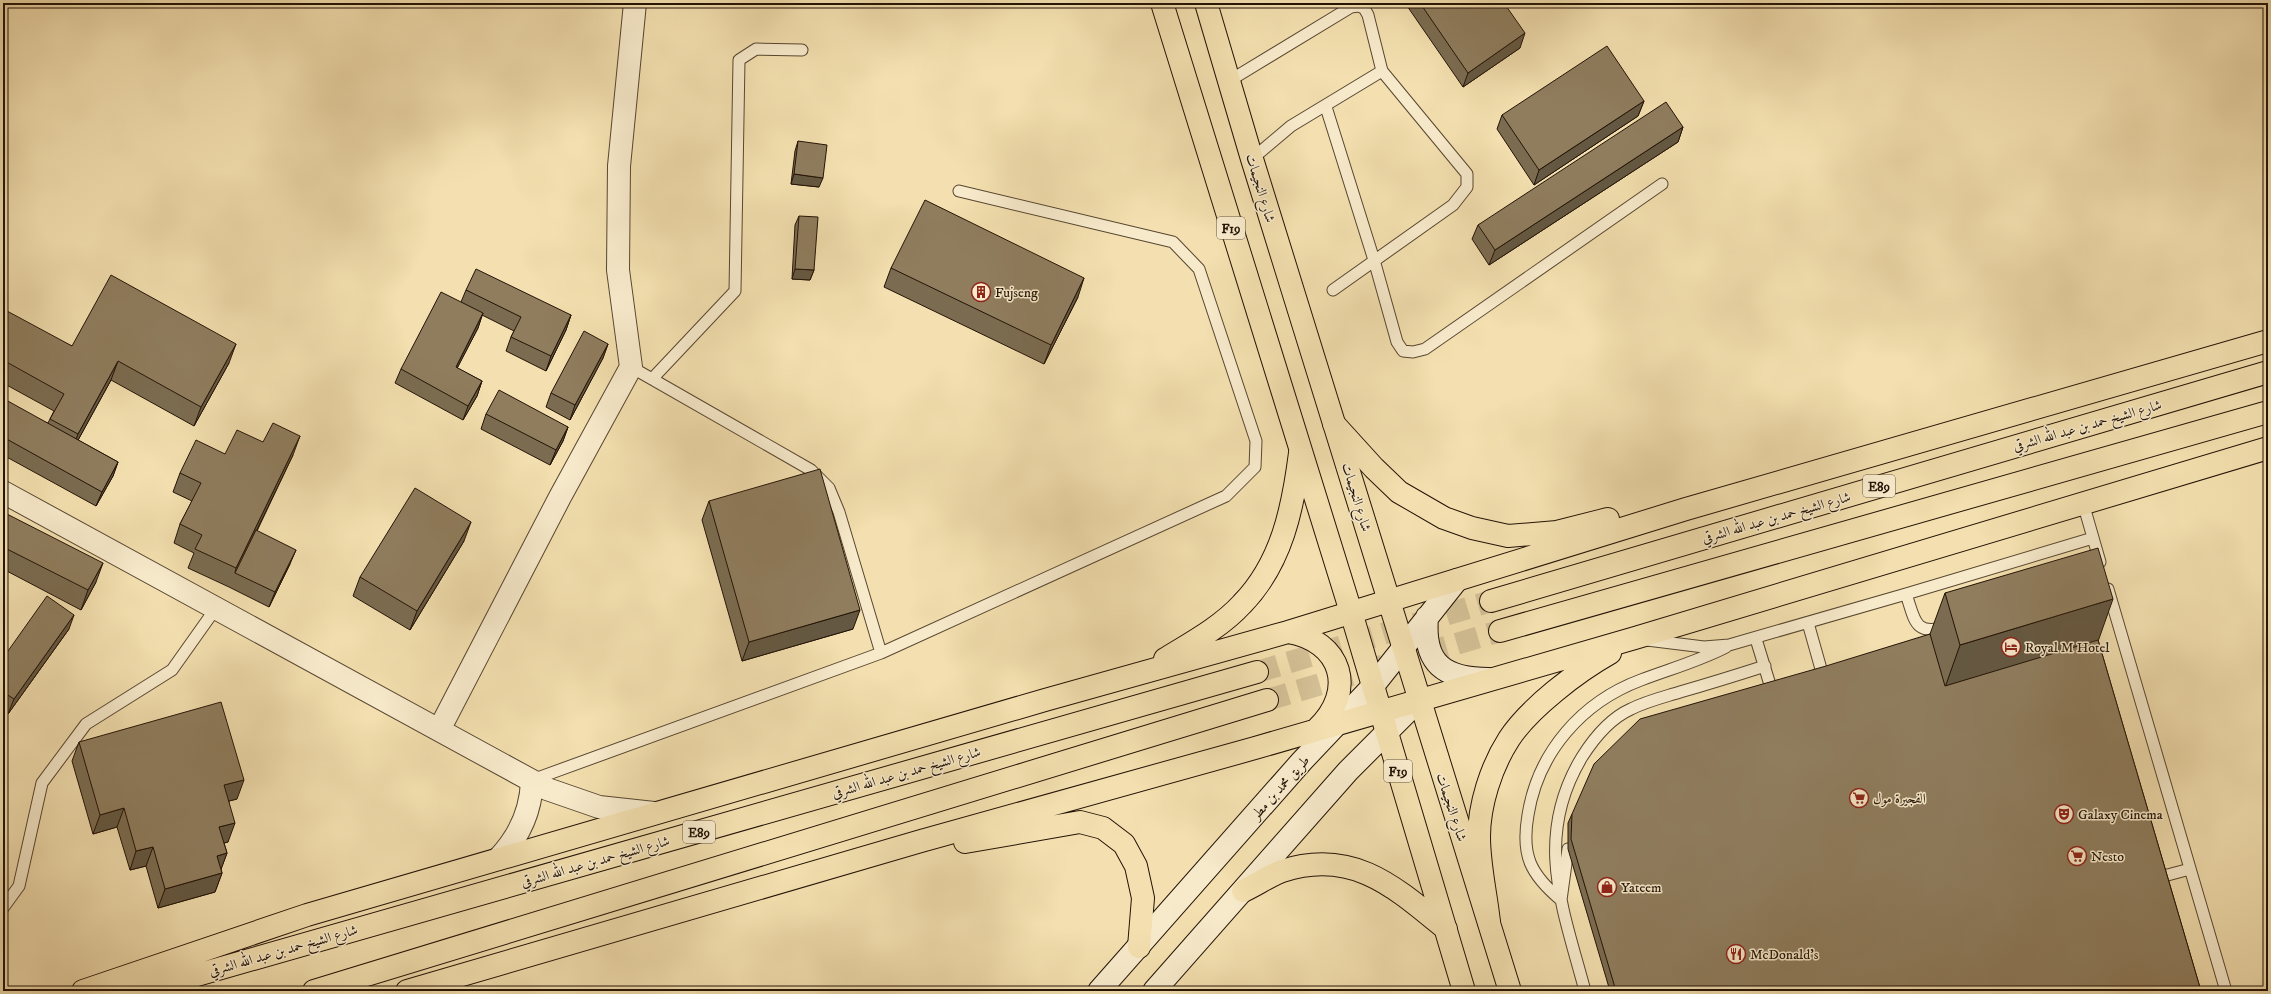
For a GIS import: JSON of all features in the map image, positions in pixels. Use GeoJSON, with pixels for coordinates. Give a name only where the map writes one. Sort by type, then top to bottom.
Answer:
{"type":"FeatureCollection","features":[{"type":"Feature","properties":{"kind":"main road","name":"F19"},"geometry":{"type":"LineString","coordinates":[[1162,3],[1300,453],[1351,612],[1464,991]]}},
{"type":"Feature","properties":{"kind":"main road","name":"شارع النجيمات"},"geometry":{"type":"LineString","coordinates":[[1206,3],[1252,159],[1510,991]]}},
{"type":"Feature","properties":{"kind":"main road"},"geometry":{"type":"LineString","coordinates":[[83,991],[307,915],[1144,672],[1288,632],[1686,509],[2268,341]]}},
{"type":"Feature","properties":{"kind":"main road","name":"شارع الشيخ حمد بن عبد الله الشرقي"},"geometry":{"type":"LineString","coordinates":[[1491,601],[2268,372]]}},
{"type":"Feature","properties":{"kind":"main road","name":"E89"},"geometry":{"type":"LineString","coordinates":[[1500,631],[2268,412]]}},
{"type":"Feature","properties":{"kind":"main road"},"geometry":{"type":"LineString","coordinates":[[1334,424],[1374,468],[1399,492],[1444,518],[1472,528],[1508,536],[1557,532],[1636,511],[1686,509]]}},
{"type":"Feature","properties":{"kind":"main road"},"geometry":{"type":"LineString","coordinates":[[407,991],[921,841],[1635,638],[2268,448]]}},
{"type":"Feature","properties":{"kind":"main road"},"geometry":{"type":"LineString","coordinates":[[1144,672],[1217,624],[1241,606],[1260,583],[1272,564],[1295,498],[1300,453]]}},
{"type":"Feature","properties":{"kind":"main road"},"geometry":{"type":"LineString","coordinates":[[1288,632],[1304,634],[1319,642],[1330,654],[1338,670],[1340,686],[1337,703],[1330,717],[1317,729]]}},
{"type":"Feature","properties":{"kind":"main road"},"geometry":{"type":"LineString","coordinates":[[1489,922],[1479,838],[1481,813],[1490,780],[1509,739],[1551,696],[1591,664],[1635,638]]}},
{"type":"Feature","properties":{"kind":"main road","name":"شارع الشيخ حمد بن عبد الله الشرقي"},"geometry":{"type":"LineString","coordinates":[[140,991],[1256,672]]}},
{"type":"Feature","properties":{"kind":"main road"},"geometry":{"type":"LineString","coordinates":[[314,991],[1267,700]]}},
{"type":"Feature","properties":{"kind":"main road"},"geometry":{"type":"LineString","coordinates":[[921,841],[961,842],[1080,822],[1103,828],[1124,844],[1136,866],[1143,898],[1139,947]]}},
{"type":"Feature","properties":{"kind":"main road"},"geometry":{"type":"LineString","coordinates":[[1244,892],[1280,872],[1304,866],[1329,865],[1353,869],[1386,882],[1446,929]]}},
{"type":"Feature","properties":{"kind":"street"},"geometry":{"type":"LineString","coordinates":[[439,730],[560,497],[631,367],[618,270],[619,166],[635,3]]}},
{"type":"Feature","properties":{"kind":"street"},"geometry":{"type":"LineString","coordinates":[[3,492],[532,781],[564,796],[599,807],[618,811],[656,813]]}},
{"type":"Feature","properties":{"kind":"street","name":"طريق محمد بن مطر"},"geometry":{"type":"LineString","coordinates":[[1099,991],[1339,722],[1373,686],[1404,649],[1456,580]]}},
{"type":"Feature","properties":{"kind":"street"},"geometry":{"type":"LineString","coordinates":[[1427,617],[1427,642],[1435,660],[1443,668],[1461,678],[1491,679]]}},
{"type":"Feature","properties":{"kind":"street"},"geometry":{"type":"LineString","coordinates":[[1154,991],[1244,892],[1348,771],[1419,700]]}},
{"type":"Feature","properties":{"kind":"street"},"geometry":{"type":"LineString","coordinates":[[498,859],[522,827],[529,804],[532,781]]}},
{"type":"Feature","properties":{"kind":"lane"},"geometry":{"type":"LineString","coordinates":[[1229,81],[1351,7],[1358,6],[1364,8],[1368,15],[1382,71],[1467,174],[1466,187],[1453,204],[1333,290]]}},
{"type":"Feature","properties":{"kind":"lane"},"geometry":{"type":"LineString","coordinates":[[652,379],[735,291],[739,60],[756,49],[802,50]]}},
{"type":"Feature","properties":{"kind":"lane"},"geometry":{"type":"LineString","coordinates":[[1252,159],[1292,126],[1326,107],[1382,71]]}},
{"type":"Feature","properties":{"kind":"lane"},"geometry":{"type":"LineString","coordinates":[[1326,107],[1374,260],[1397,342],[1403,351],[1413,352],[1425,349],[1662,184]]}},
{"type":"Feature","properties":{"kind":"lane"},"geometry":{"type":"LineString","coordinates":[[532,781],[881,653],[1226,496],[1255,467],[1256,441],[1199,269],[1173,242],[959,191]]}},
{"type":"Feature","properties":{"kind":"lane"},"geometry":{"type":"LineString","coordinates":[[631,367],[811,470],[829,488],[839,512],[881,653]]}},
{"type":"Feature","properties":{"kind":"lane"},"geometry":{"type":"LineString","coordinates":[[2083,504],[2226,991]]}},
{"type":"Feature","properties":{"kind":"lane"},"geometry":{"type":"LineString","coordinates":[[1635,638],[1704,647],[1729,645],[1756,639],[2093,538]]}},
{"type":"Feature","properties":{"kind":"lane"},"geometry":{"type":"LineString","coordinates":[[1986,570],[1990,583]]}},
{"type":"Feature","properties":{"kind":"lane"},"geometry":{"type":"LineString","coordinates":[[1906,594],[1915,621],[1922,630],[1936,630],[1957,623]]}},
{"type":"Feature","properties":{"kind":"lane"},"geometry":{"type":"LineString","coordinates":[[3,908],[19,886],[42,783],[86,724],[172,670],[216,608]]}},
{"type":"Feature","properties":{"kind":"lane"},"geometry":{"type":"LineString","coordinates":[[1808,623],[1823,676]]}},
{"type":"Feature","properties":{"kind":"lane"},"geometry":{"type":"LineString","coordinates":[[1756,639],[1772,688]]}},
{"type":"Feature","properties":{"kind":"lane"},"geometry":{"type":"LineString","coordinates":[[1560,900],[1542,884],[1531,866],[1526,849],[1525,830],[1529,806],[1536,785],[1547,758],[1556,744],[1575,720],[1597,702],[1615,691],[1709,656],[1729,645]]}},
{"type":"Feature","properties":{"kind":"lane"},"geometry":{"type":"LineString","coordinates":[[1585,991],[1560,900],[1554,844],[1559,811],[1573,773],[1586,751],[1603,730],[1631,709],[1765,666]]}},
{"type":"Feature","properties":{"kind":"lane"},"geometry":{"type":"LineString","coordinates":[[1560,900],[1568,849]]}},
{"type":"Feature","properties":{"kind":"lane"},"geometry":{"type":"LineString","coordinates":[[2160,877],[2190,869]]}},
{"type":"Feature","properties":{"kind":"building"},"geometry":{"type":"Polygon","coordinates":[[[1420,3],[1504,3],[1525,33],[1468,73],[1420,3]]]}},
{"type":"Feature","properties":{"kind":"building"},"geometry":{"type":"Polygon","coordinates":[[[1607,46],[1644,101],[1539,170],[1502,115],[1607,46]]]}},
{"type":"Feature","properties":{"kind":"building"},"geometry":{"type":"Polygon","coordinates":[[[1666,102],[1683,127],[1495,250],[1478,225],[1666,102]]]}},
{"type":"Feature","properties":{"kind":"building"},"geometry":{"type":"Polygon","coordinates":[[[798,141],[827,145],[823,178],[794,174],[798,141]]]}},
{"type":"Feature","properties":{"kind":"building","name":"Fujseng"},"geometry":{"type":"Polygon","coordinates":[[[925,200],[1084,278],[1051,345],[891,268],[925,200]]]}},
{"type":"Feature","properties":{"kind":"building"},"geometry":{"type":"Polygon","coordinates":[[[799,216],[818,217],[814,270],[795,269],[799,216]]]}},
{"type":"Feature","properties":{"kind":"building"},"geometry":{"type":"Polygon","coordinates":[[[476,269],[571,315],[551,356],[511,337],[521,317],[466,290],[476,269]]]}},
{"type":"Feature","properties":{"kind":"building"},"geometry":{"type":"Polygon","coordinates":[[[111,275],[236,344],[201,407],[118,361],[78,434],[50,419],[64,394],[3,360],[3,318],[7,311],[72,346],[111,275]]]}},
{"type":"Feature","properties":{"kind":"building"},"geometry":{"type":"Polygon","coordinates":[[[441,292],[483,313],[456,367],[482,381],[468,406],[401,369],[441,292]]]}},
{"type":"Feature","properties":{"kind":"building"},"geometry":{"type":"Polygon","coordinates":[[[584,331],[608,344],[575,405],[551,393],[584,331]]]}},
{"type":"Feature","properties":{"kind":"building"},"geometry":{"type":"Polygon","coordinates":[[[499,390],[568,427],[556,450],[486,414],[499,390]]]}},
{"type":"Feature","properties":{"kind":"building"},"geometry":{"type":"Polygon","coordinates":[[[6,400],[118,462],[102,492],[3,437],[3,406],[6,400]]]}},
{"type":"Feature","properties":{"kind":"building"},"geometry":{"type":"Polygon","coordinates":[[[273,423],[300,436],[236,568],[195,549],[202,535],[180,524],[201,483],[180,473],[196,440],[225,454],[237,430],[263,442],[273,423]]]}},
{"type":"Feature","properties":{"kind":"building"},"geometry":{"type":"Polygon","coordinates":[[[820,469],[860,610],[749,642],[709,501],[820,469]]]}},
{"type":"Feature","properties":{"kind":"building"},"geometry":{"type":"Polygon","coordinates":[[[415,488],[471,522],[417,611],[360,577],[415,488]]]}},
{"type":"Feature","properties":{"kind":"building"},"geometry":{"type":"Polygon","coordinates":[[[3,512],[103,563],[88,590],[3,547],[3,512]]]}},
{"type":"Feature","properties":{"kind":"building"},"geometry":{"type":"Polygon","coordinates":[[[256,530],[296,550],[275,592],[235,573],[256,530]]]}},
{"type":"Feature","properties":{"kind":"building"},"geometry":{"type":"Polygon","coordinates":[[[2098,548],[2113,599],[1960,645],[1945,593],[2098,548]]]}},
{"type":"Feature","properties":{"kind":"building"},"geometry":{"type":"Polygon","coordinates":[[[47,596],[74,615],[14,699],[3,692],[3,658],[47,596]]]}},
{"type":"Feature","properties":{"kind":"building","name":"الفجيرة مول"},"geometry":{"type":"Polygon","coordinates":[[[1930,634],[1945,686],[2098,640],[2201,991],[1616,991],[1571,839],[1572,814],[1594,764],[1640,719],[1826,666],[1930,634]]]}},
{"type":"Feature","properties":{"kind":"building"},"geometry":{"type":"Polygon","coordinates":[[[221,702],[244,780],[224,785],[235,823],[219,827],[227,853],[217,856],[222,873],[165,889],[153,847],[136,851],[124,808],[100,815],[79,742],[221,702]]]}},
{"type":"Feature","properties":{"kind":"building"},"geometry":{"type":"Polygon","coordinates":[[[370,986],[371,991],[353,991],[370,986]]]}},
{"type":"Feature","properties":{"kind":"tunnel"},"geometry":{"type":"LineString","coordinates":[[1257,672],[1491,601]]}},
{"type":"Feature","properties":{"kind":"tunnel"},"geometry":{"type":"LineString","coordinates":[[1267,700],[1500,631]]}},
{"type":"Feature","properties":{"kind":"place","name":"Fujseng"},"geometry":{"type":"Point","coordinates":[981,292]}},
{"type":"Feature","properties":{"kind":"place","name":"Royal M Hotel"},"geometry":{"type":"Point","coordinates":[2011,647]}},
{"type":"Feature","properties":{"kind":"place","name":"الفجيرة مول"},"geometry":{"type":"Point","coordinates":[1859,798]}},
{"type":"Feature","properties":{"kind":"place","name":"Galaxy Cinema"},"geometry":{"type":"Point","coordinates":[2064,814]}},
{"type":"Feature","properties":{"kind":"place","name":"Nesto"},"geometry":{"type":"Point","coordinates":[2077,856]}},
{"type":"Feature","properties":{"kind":"place","name":"Yateem"},"geometry":{"type":"Point","coordinates":[1607,887]}},
{"type":"Feature","properties":{"kind":"place","name":"McDonald's"},"geometry":{"type":"Point","coordinates":[1736,954]}}]}
